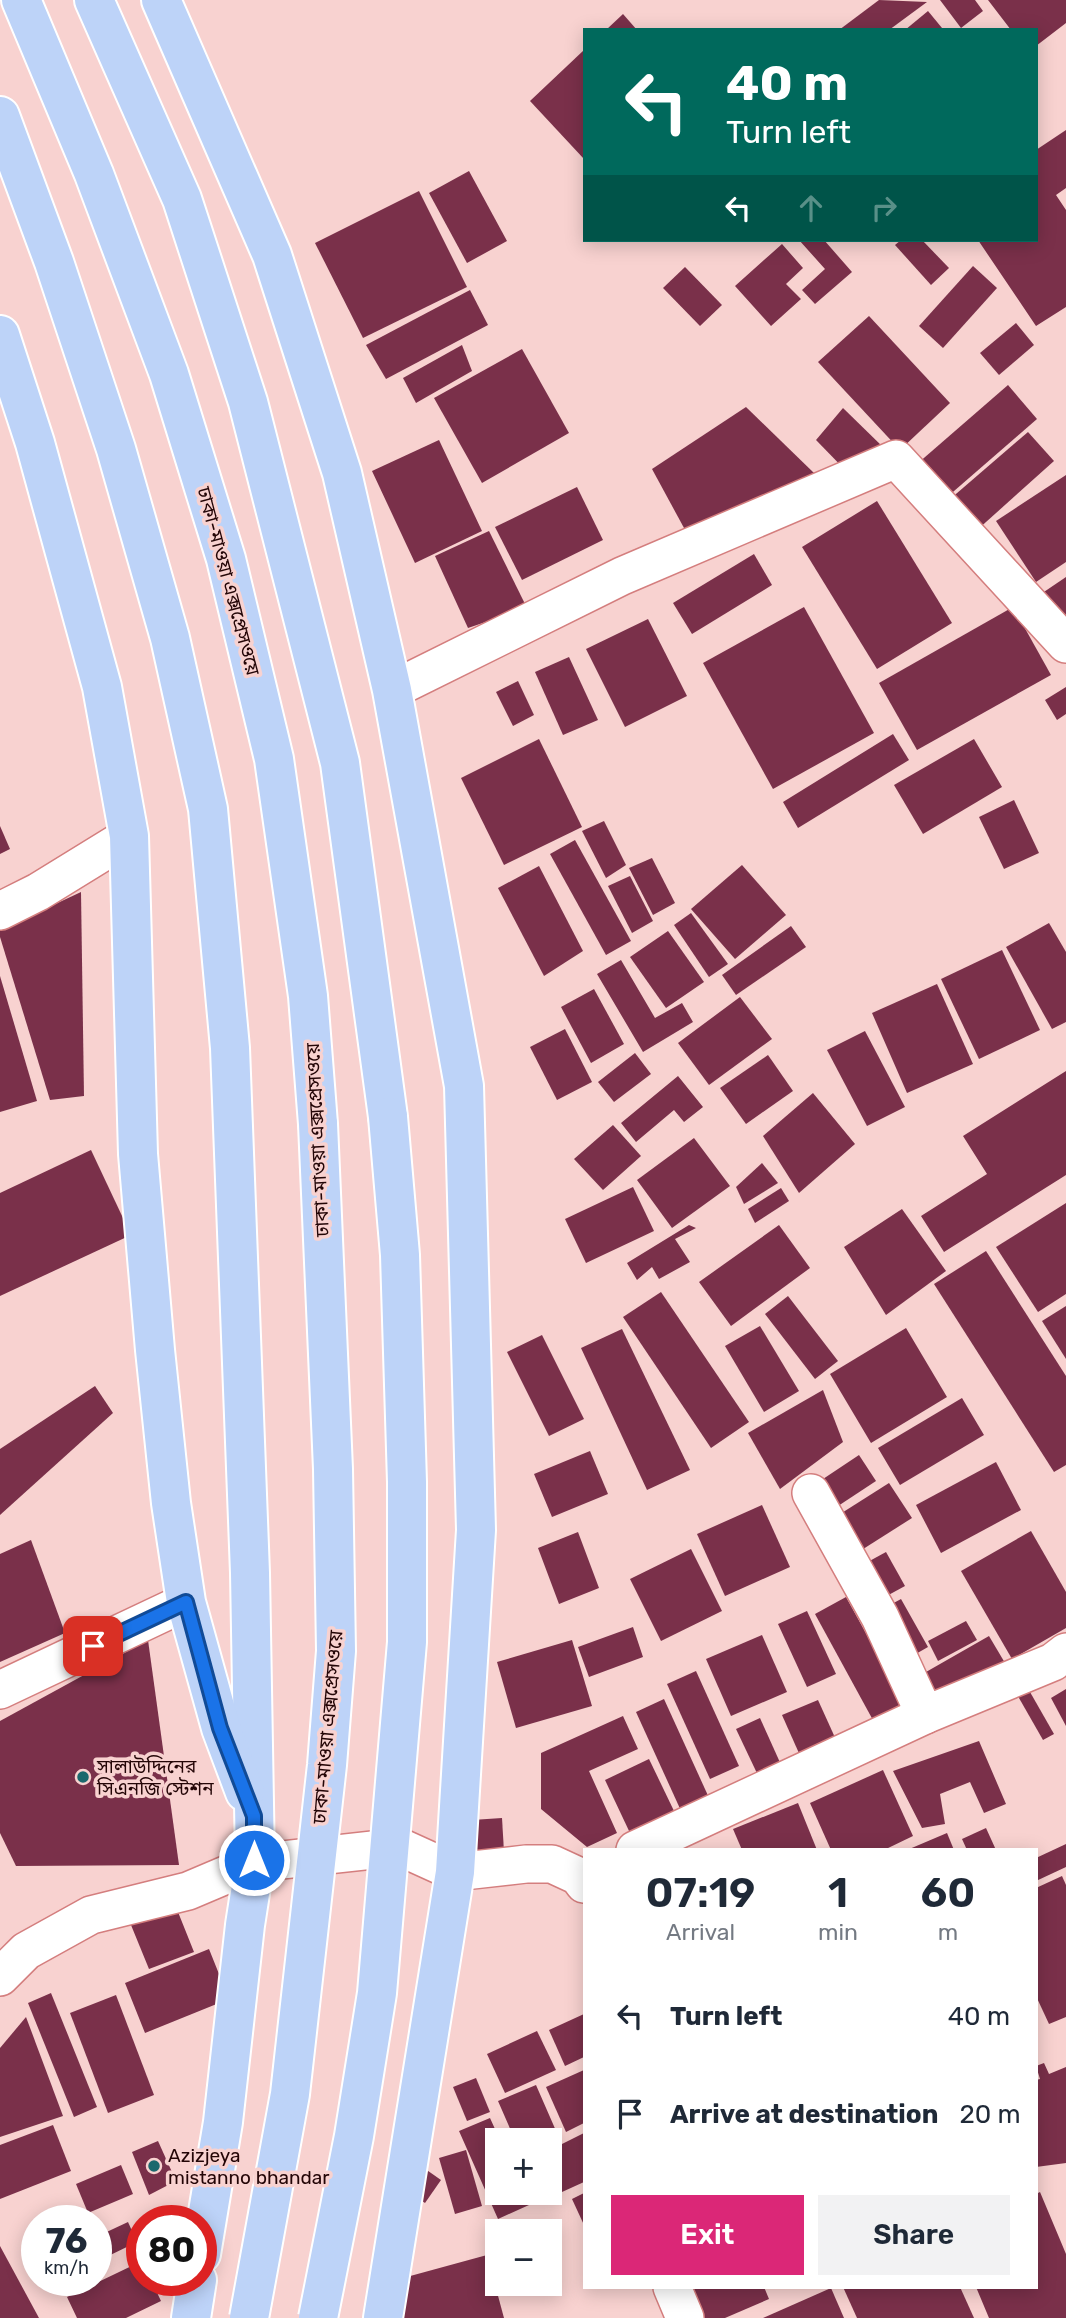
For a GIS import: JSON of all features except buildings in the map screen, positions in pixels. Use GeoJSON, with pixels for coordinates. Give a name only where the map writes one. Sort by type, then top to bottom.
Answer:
{"type":"FeatureCollection","features":[{"type":"Feature","properties":{"kind":"highway","name":"ঢাকা-মাওয়া এক্সপ্রেসওয়ে"},"geometry":{"type":"LineString","coordinates":[[21,0],[94,174],[169,374],[226,559],[274,759],[308,996],[318,1124],[334,1469],[336,1651],[325,1779],[290,2094],[249,2318]]}},
{"type":"Feature","properties":{"kind":"highway"},"geometry":{"type":"LineString","coordinates":[[94,0],[182,199],[248,402],[340,763],[388,1117],[400,1255],[407,1482],[407,1642],[377,1993],[354,2136],[318,2318]]}},
{"type":"Feature","properties":{"kind":"highway"},"geometry":{"type":"LineString","coordinates":[[161,0],[272,255],[342,473],[392,690],[464,1086],[476,1530],[455,1872],[383,2318]]}},
{"type":"Feature","properties":{"kind":"highway"},"geometry":{"type":"LineString","coordinates":[[0,116],[54,262],[116,449],[170,638],[208,809],[230,1048],[250,1573],[254,1816],[254,1863],[223,2122],[209,2205]]}},
{"type":"Feature","properties":{"kind":"highway"},"geometry":{"type":"LineString","coordinates":[[0,335],[35,443],[102,687],[129,835],[138,1154],[168,1477],[186,1602],[220,1728],[254,1816]]}},
{"type":"Feature","properties":{"kind":"highway"},"geometry":{"type":"LineString","coordinates":[[191,2318],[194,2296]]}},
{"type":"Feature","properties":{"kind":"street"},"geometry":{"type":"LineString","coordinates":[[392,690],[622,576],[897,459],[1066,644]]}},
{"type":"Feature","properties":{"kind":"street"},"geometry":{"type":"LineString","coordinates":[[0,911],[38,892],[129,835]]}},
{"type":"Feature","properties":{"kind":"street"},"geometry":{"type":"LineString","coordinates":[[811,1493],[880,1617],[925,1715]]}},
{"type":"Feature","properties":{"kind":"street"},"geometry":{"type":"LineString","coordinates":[[0,1690],[186,1602]]}},
{"type":"Feature","properties":{"kind":"street"},"geometry":{"type":"LineString","coordinates":[[639,1848],[925,1715],[1053,1662],[1066,1652]]}},
{"type":"Feature","properties":{"kind":"street"},"geometry":{"type":"LineString","coordinates":[[0,1977],[26,1951],[91,1915],[188,1891],[254,1863],[400,1847],[455,1872],[526,1864],[552,1864],[582,1878]]}},
{"type":"Feature","properties":{"kind":"street"},"geometry":{"type":"LineString","coordinates":[[673,2289],[685,2318]]}},
{"type":"Feature","properties":{"kind":"place","name":"সালাউদ্দিনের সিএনজি স্টেশন"},"geometry":{"type":"Point","coordinates":[83,1777]}},
{"type":"Feature","properties":{"kind":"place","name":"Azizjeya mistanno bhandar"},"geometry":{"type":"Point","coordinates":[154,2166]}},
{"type":"Feature","properties":{"kind":"route"},"geometry":{"type":"LineString","coordinates":[[93,1646],[186,1602],[220,1728],[254,1816],[254,1860]]}}]}
